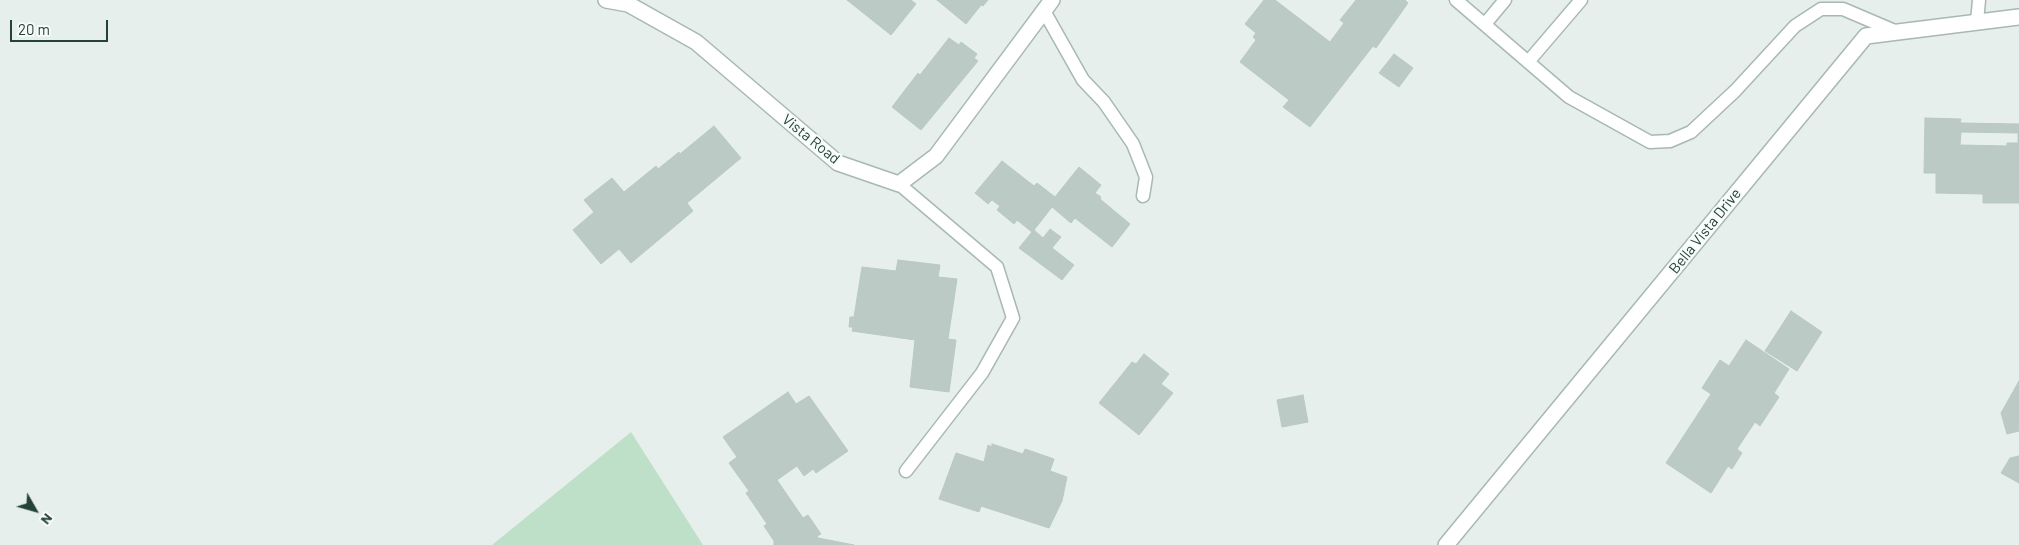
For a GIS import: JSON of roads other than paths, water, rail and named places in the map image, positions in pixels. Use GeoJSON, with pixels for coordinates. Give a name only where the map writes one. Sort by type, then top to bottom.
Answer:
{"type":"FeatureCollection","features":[{"type":"Feature","properties":{"kind":"street","name":"Vista Road"},"geometry":{"type":"LineString","coordinates":[[606,0],[628,4],[696,42],[838,163],[899,184]]}},
{"type":"Feature","properties":{"kind":"street"},"geometry":{"type":"LineString","coordinates":[[899,184],[936,156],[1048,5]]}},
{"type":"Feature","properties":{"kind":"street","name":"Bella Vista Drive"},"geometry":{"type":"LineString","coordinates":[[1446,545],[1866,36],[2019,16]]}},
{"type":"Feature","properties":{"kind":"lane"},"geometry":{"type":"LineString","coordinates":[[1456,0],[1569,97],[1650,142],[1670,141],[1691,132],[1735,91],[1795,26],[1821,9],[1843,9],[1897,32]]}},
{"type":"Feature","properties":{"kind":"lane"},"geometry":{"type":"LineString","coordinates":[[1486,24],[1505,0]]}},
{"type":"Feature","properties":{"kind":"lane"},"geometry":{"type":"LineString","coordinates":[[1528,62],[1581,0]]}},
{"type":"Feature","properties":{"kind":"lane"},"geometry":{"type":"LineString","coordinates":[[1977,22],[1979,0]]}},
{"type":"Feature","properties":{"kind":"lane"},"geometry":{"type":"LineString","coordinates":[[1048,5],[1084,80],[1104,102],[1133,144],[1146,177],[1143,196]]}},
{"type":"Feature","properties":{"kind":"lane"},"geometry":{"type":"LineString","coordinates":[[899,184],[997,267],[1013,318],[982,373],[906,471]]}}]}
